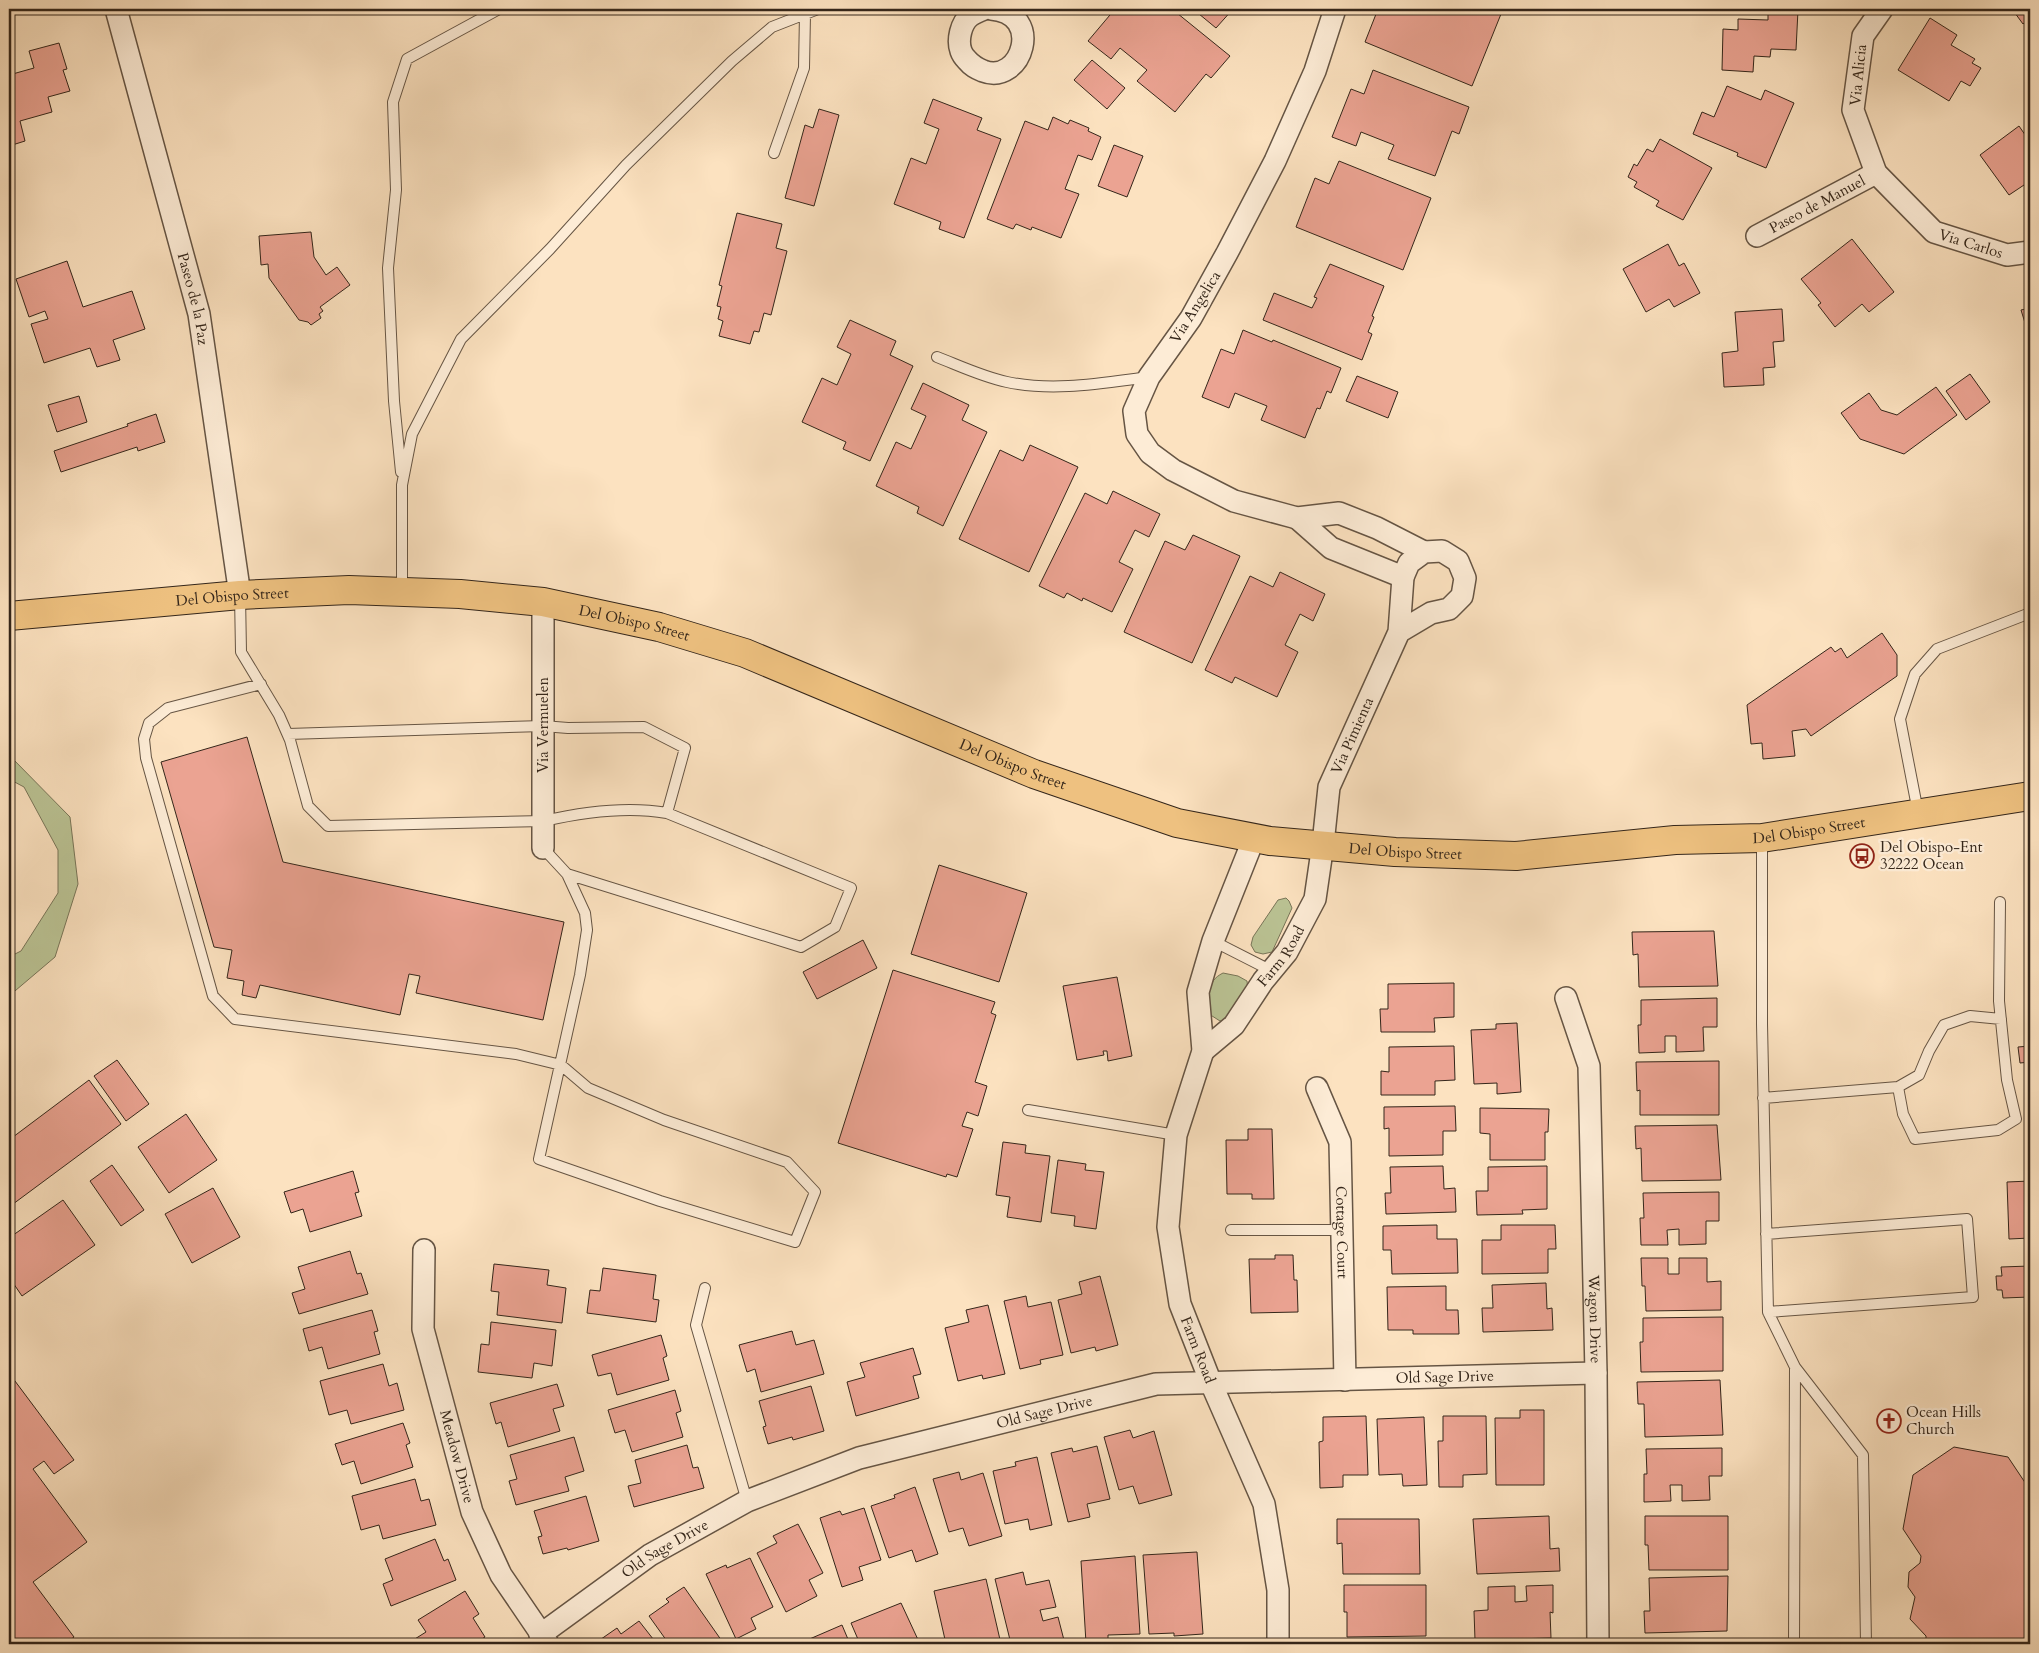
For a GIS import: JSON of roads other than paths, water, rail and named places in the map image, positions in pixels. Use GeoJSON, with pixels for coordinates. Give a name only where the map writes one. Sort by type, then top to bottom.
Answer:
{"type":"FeatureCollection","features":[{"type":"Feature","properties":{"kind":"main road","name":"Del Obispo Street"},"geometry":{"type":"LineString","coordinates":[[9,616],[240,595],[349,590],[460,594],[543,602],[659,627],[745,653],[1034,774],[1177,823],[1270,841],[1323,844],[1395,852],[1516,856],[1675,840],[1762,838],[2030,796]]}},
{"type":"Feature","properties":{"kind":"street","name":"Paseo de la Paz"},"geometry":{"type":"LineString","coordinates":[[116,9],[199,314],[240,595]]}},
{"type":"Feature","properties":{"kind":"street"},"geometry":{"type":"LineString","coordinates":[[984,9],[968,17],[960,33],[961,51],[972,66],[989,73],[1007,69],[1020,56],[1024,38],[1025,15],[991,9]]}},
{"type":"Feature","properties":{"kind":"street","name":"Via Angelica"},"geometry":{"type":"LineString","coordinates":[[1335,9],[1314,71],[1275,161],[1227,253],[1190,318],[1149,377],[1134,410],[1137,434],[1150,453],[1173,470],[1234,501],[1297,518],[1339,513],[1376,528],[1424,552]]}},
{"type":"Feature","properties":{"kind":"street","name":"Via Alicia"},"geometry":{"type":"LineString","coordinates":[[1876,173],[1853,110],[1862,36],[1882,9]]}},
{"type":"Feature","properties":{"kind":"street","name":"Paseo de Manuel"},"geometry":{"type":"LineString","coordinates":[[1757,236],[1876,173]]}},
{"type":"Feature","properties":{"kind":"street","name":"Via Carlos"},"geometry":{"type":"LineString","coordinates":[[1876,173],[1934,232],[2007,255],[2030,252]]}},
{"type":"Feature","properties":{"kind":"street","name":"Via Angelica"},"geometry":{"type":"LineString","coordinates":[[1297,518],[1331,548],[1404,577]]}},
{"type":"Feature","properties":{"kind":"street"},"geometry":{"type":"LineString","coordinates":[[1399,632],[1431,613],[1449,609],[1462,596],[1465,578],[1458,561],[1442,551],[1424,552]]}},
{"type":"Feature","properties":{"kind":"street","name":"Via Pimienta"},"geometry":{"type":"LineString","coordinates":[[1323,844],[1329,787],[1399,632],[1404,577],[1409,563],[1424,552]]}},
{"type":"Feature","properties":{"kind":"street","name":"Via Vermuelen"},"geometry":{"type":"LineString","coordinates":[[543,602],[543,848]]}},
{"type":"Feature","properties":{"kind":"street","name":"Farm Road"},"geometry":{"type":"LineString","coordinates":[[1254,838],[1213,941],[1198,992],[1203,1051],[1176,1135],[1168,1227],[1180,1304],[1211,1383],[1264,1504],[1278,1590],[1278,1644]]}},
{"type":"Feature","properties":{"kind":"street","name":"Farm Road"},"geometry":{"type":"LineString","coordinates":[[1203,1051],[1234,1025],[1287,952],[1315,899],[1323,844]]}},
{"type":"Feature","properties":{"kind":"street","name":"Wagon Drive"},"geometry":{"type":"LineString","coordinates":[[1566,998],[1589,1066],[1596,1373],[1598,1644]]}},
{"type":"Feature","properties":{"kind":"street","name":"Cottage Court"},"geometry":{"type":"LineString","coordinates":[[1317,1088],[1340,1142],[1345,1380]]}},
{"type":"Feature","properties":{"kind":"street","name":"Meadow Drive"},"geometry":{"type":"LineString","coordinates":[[424,1250],[423,1329],[472,1512],[501,1575],[544,1639]]}},
{"type":"Feature","properties":{"kind":"street","name":"Old Sage Drive"},"geometry":{"type":"LineString","coordinates":[[544,1639],[650,1555],[747,1501],[859,1458],[1156,1384],[1596,1373]]}},
{"type":"Feature","properties":{"kind":"lane"},"geometry":{"type":"LineString","coordinates":[[402,592],[402,485],[394,401],[388,268],[396,190],[393,102],[407,59],[499,9]]}},
{"type":"Feature","properties":{"kind":"lane"},"geometry":{"type":"LineString","coordinates":[[402,485],[412,434],[461,340],[550,249],[626,166],[732,60],[772,27],[818,9]]}},
{"type":"Feature","properties":{"kind":"lane"},"geometry":{"type":"LineString","coordinates":[[774,153],[804,68],[805,14]]}},
{"type":"Feature","properties":{"kind":"lane"},"geometry":{"type":"LineString","coordinates":[[937,357],[1004,381],[1018,384],[1076,386],[1149,377]]}},
{"type":"Feature","properties":{"kind":"lane"},"geometry":{"type":"LineString","coordinates":[[240,595],[241,652],[279,715],[288,734],[308,806],[328,826],[544,821],[571,815],[645,809],[667,813],[851,888],[835,927],[801,947],[566,874]]}},
{"type":"Feature","properties":{"kind":"lane"},"geometry":{"type":"LineString","coordinates":[[1918,814],[1900,719],[1915,674],[1938,648],[2030,613]]}},
{"type":"Feature","properties":{"kind":"lane"},"geometry":{"type":"LineString","coordinates":[[261,684],[168,708],[149,724],[144,739],[146,758],[213,996],[236,1020],[516,1054],[561,1065],[588,1088],[664,1120],[787,1162],[815,1192],[795,1242],[660,1201],[539,1159],[561,1065],[580,975],[587,930],[586,913],[566,874],[543,848]]}},
{"type":"Feature","properties":{"kind":"lane"},"geometry":{"type":"LineString","coordinates":[[288,734],[544,726],[644,727],[685,748],[667,813]]}},
{"type":"Feature","properties":{"kind":"lane"},"geometry":{"type":"LineString","coordinates":[[1762,838],[1762,1024],[1768,1312],[1795,1367],[1863,1455],[1866,1644]]}},
{"type":"Feature","properties":{"kind":"lane"},"geometry":{"type":"LineString","coordinates":[[1898,1087],[1903,1114],[1915,1139],[1998,1130],[2016,1119],[2008,1080],[1999,1001],[2000,902]]}},
{"type":"Feature","properties":{"kind":"lane"},"geometry":{"type":"LineString","coordinates":[[1213,941],[1272,971]]}},
{"type":"Feature","properties":{"kind":"lane"},"geometry":{"type":"LineString","coordinates":[[1764,1098],[1898,1087],[1919,1075],[1929,1051],[1944,1025],[1970,1016],[2001,1019]]}},
{"type":"Feature","properties":{"kind":"lane"},"geometry":{"type":"LineString","coordinates":[[1028,1110],[1176,1135]]}},
{"type":"Feature","properties":{"kind":"lane"},"geometry":{"type":"LineString","coordinates":[[1766,1234],[1967,1219],[1973,1297],[1768,1312]]}},
{"type":"Feature","properties":{"kind":"lane"},"geometry":{"type":"LineString","coordinates":[[1231,1230],[1342,1230]]}},
{"type":"Feature","properties":{"kind":"lane"},"geometry":{"type":"LineString","coordinates":[[705,1288],[696,1325],[747,1501]]}},
{"type":"Feature","properties":{"kind":"lane"},"geometry":{"type":"LineString","coordinates":[[1794,1644],[1795,1367]]}},
{"type":"Feature","properties":{"kind":"place","name":"Del Obispo-Ent 32222 Ocean"},"geometry":{"type":"Point","coordinates":[1862,856]}},
{"type":"Feature","properties":{"kind":"place","name":"Ocean Hills Church"},"geometry":{"type":"Point","coordinates":[1889,1421]}}]}
